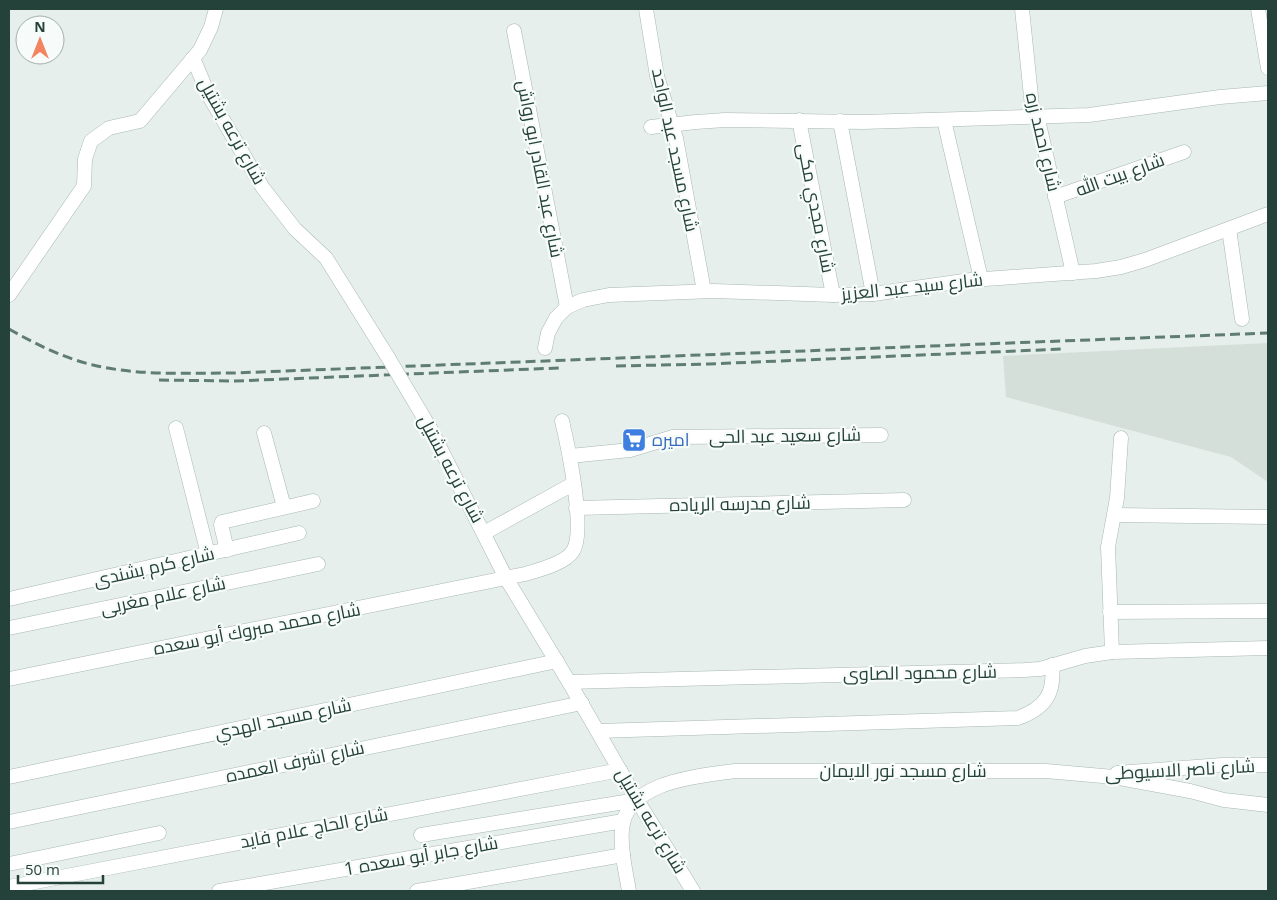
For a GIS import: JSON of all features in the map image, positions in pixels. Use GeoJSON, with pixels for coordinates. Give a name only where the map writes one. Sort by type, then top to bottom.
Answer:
{"type":"FeatureCollection","features":[{"type":"Feature","properties":{"kind":"street"},"geometry":{"type":"LineString","coordinates":[[9,295],[84,186],[85,159],[91,142],[108,128],[140,121],[193,58],[206,39],[216,9]]}},
{"type":"Feature","properties":{"kind":"street","name":"شارع مسجد عبد الواحد"},"geometry":{"type":"LineString","coordinates":[[646,9],[658,76],[672,125],[704,291]]}},
{"type":"Feature","properties":{"kind":"street","name":"شارع احمد زره"},"geometry":{"type":"LineString","coordinates":[[1022,9],[1032,106],[1039,124],[1073,273]]}},
{"type":"Feature","properties":{"kind":"street"},"geometry":{"type":"LineString","coordinates":[[1258,9],[1268,68]]}},
{"type":"Feature","properties":{"kind":"street","name":"شارع عبد القادر ابو رواش"},"geometry":{"type":"LineString","coordinates":[[514,31],[567,307]]}},
{"type":"Feature","properties":{"kind":"street","name":"شارع ترعه بشتيل"},"geometry":{"type":"LineString","coordinates":[[193,58],[209,96],[263,188],[295,228],[326,258],[389,359],[430,428],[506,578],[570,682],[637,800],[693,891]]}},
{"type":"Feature","properties":{"kind":"street"},"geometry":{"type":"LineString","coordinates":[[651,127],[725,120],[840,122],[1104,114],[1220,97],[1268,93]]}},
{"type":"Feature","properties":{"kind":"street","name":"شارع مجدي مكى"},"geometry":{"type":"LineString","coordinates":[[799,120],[833,295]]}},
{"type":"Feature","properties":{"kind":"street"},"geometry":{"type":"LineString","coordinates":[[944,120],[981,279]]}},
{"type":"Feature","properties":{"kind":"street"},"geometry":{"type":"LineString","coordinates":[[840,122],[874,294]]}},
{"type":"Feature","properties":{"kind":"street","name":"شارع بيت الله"},"geometry":{"type":"LineString","coordinates":[[1055,198],[1184,152]]}},
{"type":"Feature","properties":{"kind":"street","name":"شارع سيد عبد العزيز"},"geometry":{"type":"LineString","coordinates":[[567,307],[583,300],[609,295],[704,291],[833,295],[874,294],[981,279],[1096,271],[1121,267],[1187,245],[1268,214]]}},
{"type":"Feature","properties":{"kind":"street"},"geometry":{"type":"LineString","coordinates":[[1229,229],[1242,319]]}},
{"type":"Feature","properties":{"kind":"street"},"geometry":{"type":"LineString","coordinates":[[545,348],[548,333],[556,318],[567,307]]}},
{"type":"Feature","properties":{"kind":"street"},"geometry":{"type":"LineString","coordinates":[[506,578],[525,574],[567,558],[574,550],[577,541],[576,508],[570,456],[562,421]]}},
{"type":"Feature","properties":{"kind":"street"},"geometry":{"type":"LineString","coordinates":[[176,428],[208,554]]}},
{"type":"Feature","properties":{"kind":"street"},"geometry":{"type":"LineString","coordinates":[[264,433],[284,507]]}},
{"type":"Feature","properties":{"kind":"street","name":"شارع سعيد عبد الحى"},"geometry":{"type":"LineString","coordinates":[[570,456],[630,450],[673,437],[881,435]]}},
{"type":"Feature","properties":{"kind":"street"},"geometry":{"type":"LineString","coordinates":[[1112,652],[1108,546],[1115,515],[1121,438]]}},
{"type":"Feature","properties":{"kind":"street"},"geometry":{"type":"LineString","coordinates":[[484,533],[573,484]]}},
{"type":"Feature","properties":{"kind":"street","name":"شارع مدرسه الرياده"},"geometry":{"type":"LineString","coordinates":[[576,508],[904,500]]}},
{"type":"Feature","properties":{"kind":"street"},"geometry":{"type":"LineString","coordinates":[[227,550],[221,523],[313,501]]}},
{"type":"Feature","properties":{"kind":"street"},"geometry":{"type":"LineString","coordinates":[[1115,515],[1268,517]]}},
{"type":"Feature","properties":{"kind":"street","name":"شارع كرم بشندى"},"geometry":{"type":"LineString","coordinates":[[9,599],[299,533]]}},
{"type":"Feature","properties":{"kind":"street","name":"شارع علام مغربى"},"geometry":{"type":"LineString","coordinates":[[9,628],[318,564]]}},
{"type":"Feature","properties":{"kind":"street","name":"شارع محمد مبروك أبو سعده"},"geometry":{"type":"LineString","coordinates":[[9,679],[506,578]]}},
{"type":"Feature","properties":{"kind":"street"},"geometry":{"type":"LineString","coordinates":[[1110,612],[1268,611]]}},
{"type":"Feature","properties":{"kind":"street","name":"شارع محمود الصاوى"},"geometry":{"type":"LineString","coordinates":[[570,682],[1024,670],[1112,652],[1268,648]]}},
{"type":"Feature","properties":{"kind":"street","name":"شارع مسجد الهدي"},"geometry":{"type":"LineString","coordinates":[[9,777],[557,661]]}},
{"type":"Feature","properties":{"kind":"street"},"geometry":{"type":"LineString","coordinates":[[598,731],[1018,718],[1031,713],[1042,704],[1050,693],[1053,679],[1052,665]]}},
{"type":"Feature","properties":{"kind":"street","name":"شارع اشرف العمده"},"geometry":{"type":"LineString","coordinates":[[9,822],[582,703]]}},
{"type":"Feature","properties":{"kind":"street","name":"شارع ناصر الاسيوطى"},"geometry":{"type":"LineString","coordinates":[[1092,774],[1215,765],[1268,765]]}},
{"type":"Feature","properties":{"kind":"street","name":"شارع الحاج علام فايد"},"geometry":{"type":"LineString","coordinates":[[9,887],[620,770]]}},
{"type":"Feature","properties":{"kind":"street","name":"شارع مسجد نور الايمان"},"geometry":{"type":"LineString","coordinates":[[623,821],[637,800],[656,788],[671,782],[695,777],[735,772],[1046,772],[1092,774],[1190,791],[1224,800],[1268,805]]}},
{"type":"Feature","properties":{"kind":"street"},"geometry":{"type":"LineString","coordinates":[[421,835],[637,800]]}},
{"type":"Feature","properties":{"kind":"street"},"geometry":{"type":"LineString","coordinates":[[623,821],[623,854],[629,891]]}},
{"type":"Feature","properties":{"kind":"street","name":"شارع جابر أبو سعده 1"},"geometry":{"type":"LineString","coordinates":[[219,891],[623,821]]}},
{"type":"Feature","properties":{"kind":"street"},"geometry":{"type":"LineString","coordinates":[[9,864],[158,833]]}},
{"type":"Feature","properties":{"kind":"street"},"geometry":{"type":"LineString","coordinates":[[417,891],[623,854]]}},
{"type":"Feature","properties":{"kind":"shaded area"},"geometry":{"type":"Polygon","coordinates":[[[1268,343],[1268,482],[1231,457],[1006,397],[1003,356],[1268,343]]]}},
{"type":"Feature","properties":{"kind":"railway"},"geometry":{"type":"LineString","coordinates":[[9,329],[50,350],[71,359],[93,365],[128,371],[181,373],[234,373],[1268,333]]}},
{"type":"Feature","properties":{"kind":"railway"},"geometry":{"type":"LineString","coordinates":[[616,366],[709,364],[1063,349]]}},
{"type":"Feature","properties":{"kind":"railway"},"geometry":{"type":"LineString","coordinates":[[159,380],[235,381],[559,368]]}},
{"type":"Feature","properties":{"kind":"place","name":"اميره"},"geometry":{"type":"Point","coordinates":[634,440]}}]}
